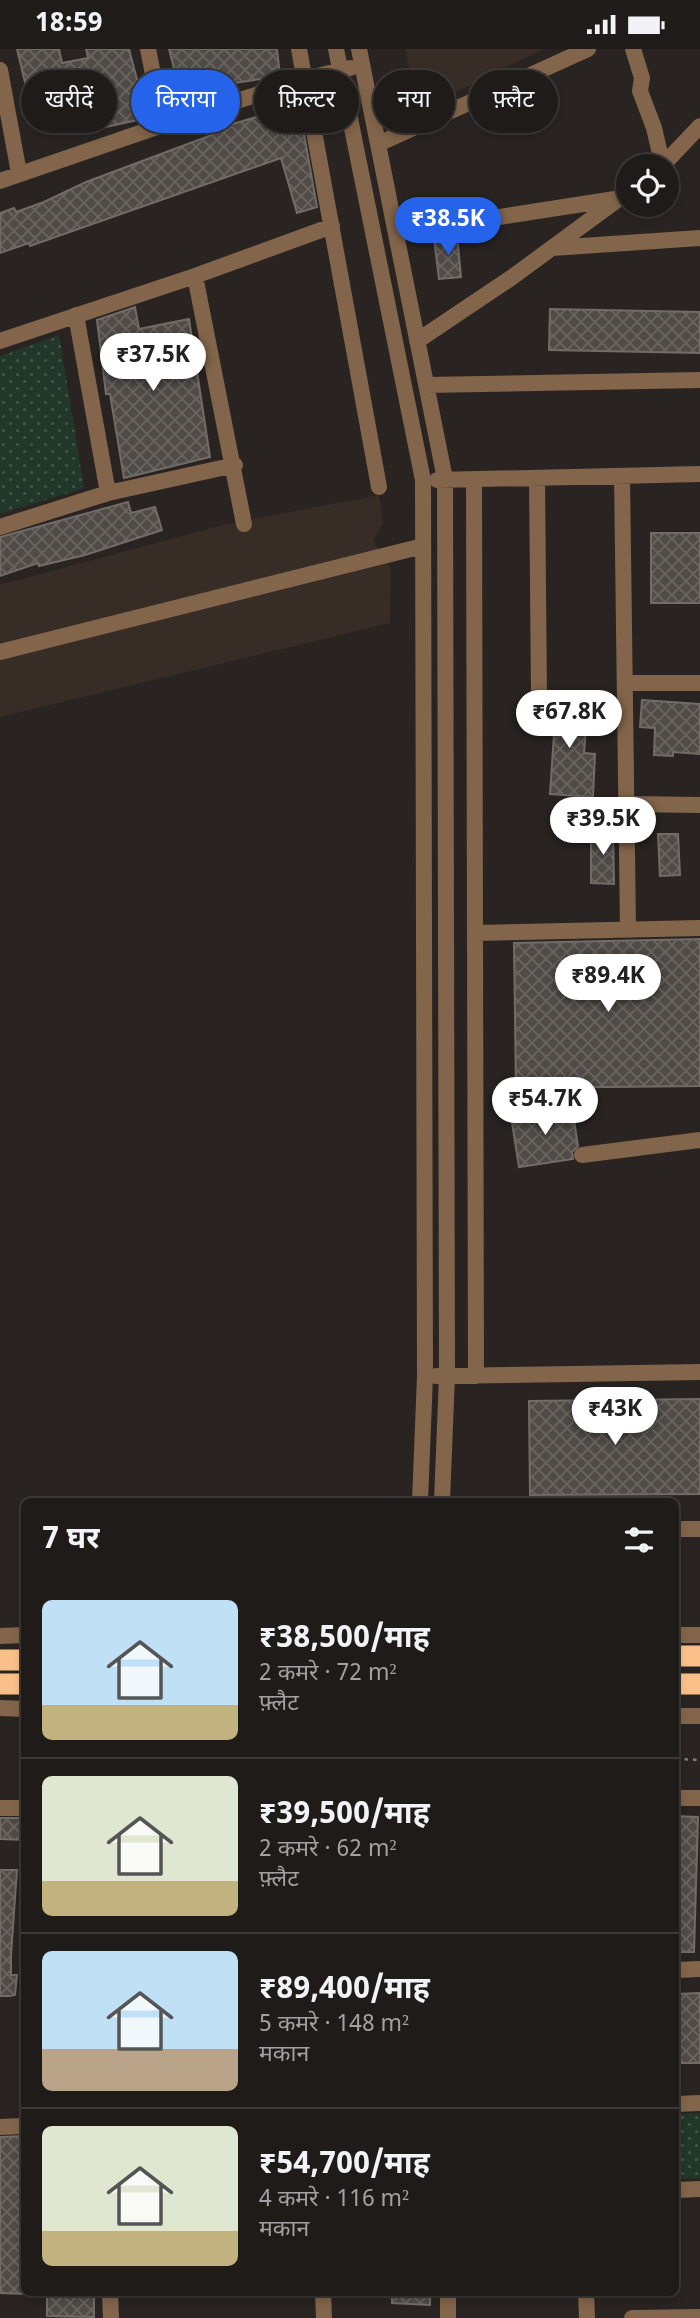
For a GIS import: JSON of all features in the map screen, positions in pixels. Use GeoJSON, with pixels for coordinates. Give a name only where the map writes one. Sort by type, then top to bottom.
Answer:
{"type":"FeatureCollection","features":[{"type":"Feature","properties":{"kind":"highway"},"geometry":{"type":"LineString","coordinates":[[679,1656],[700,1656]]}},
{"type":"Feature","properties":{"kind":"highway"},"geometry":{"type":"LineString","coordinates":[[0,1660],[21,1660]]}},
{"type":"Feature","properties":{"kind":"highway"},"geometry":{"type":"LineString","coordinates":[[0,1684],[21,1683]]}},
{"type":"Feature","properties":{"kind":"highway"},"geometry":{"type":"LineString","coordinates":[[679,1684],[700,1684]]}},
{"type":"Feature","properties":{"kind":"street"},"geometry":{"type":"LineString","coordinates":[[148,49],[152,70]]}},
{"type":"Feature","properties":{"kind":"street"},"geometry":{"type":"LineString","coordinates":[[299,49],[303,70]]}},
{"type":"Feature","properties":{"kind":"street"},"geometry":{"type":"LineString","coordinates":[[337,49],[341,70]]}},
{"type":"Feature","properties":{"kind":"street"},"geometry":{"type":"LineString","coordinates":[[378,144],[588,49]]}},
{"type":"Feature","properties":{"kind":"street"},"geometry":{"type":"LineString","coordinates":[[633,49],[642,78],[640,91],[659,154]]}},
{"type":"Feature","properties":{"kind":"street"},"geometry":{"type":"LineString","coordinates":[[342,70],[360,56],[445,479],[447,1376],[442,1498]]}},
{"type":"Feature","properties":{"kind":"street"},"geometry":{"type":"LineString","coordinates":[[0,70],[19,173]]}},
{"type":"Feature","properties":{"kind":"street"},"geometry":{"type":"LineString","coordinates":[[674,154],[700,126]]}},
{"type":"Feature","properties":{"kind":"street"},"geometry":{"type":"LineString","coordinates":[[0,181],[139,133]]}},
{"type":"Feature","properties":{"kind":"street"},"geometry":{"type":"LineString","coordinates":[[315,133],[379,487]]}},
{"type":"Feature","properties":{"kind":"street"},"geometry":{"type":"LineString","coordinates":[[353,133],[423,480],[425,1376],[420,1498]]}},
{"type":"Feature","properties":{"kind":"street"},"geometry":{"type":"LineString","coordinates":[[396,233],[616,196]]}},
{"type":"Feature","properties":{"kind":"street"},"geometry":{"type":"LineString","coordinates":[[417,341],[616,201]]}},
{"type":"Feature","properties":{"kind":"street"},"geometry":{"type":"LineString","coordinates":[[0,341],[195,276],[332,226]]}},
{"type":"Feature","properties":{"kind":"street"},"geometry":{"type":"LineString","coordinates":[[552,248],[700,238]]}},
{"type":"Feature","properties":{"kind":"street"},"geometry":{"type":"LineString","coordinates":[[195,276],[235,465],[244,524]]}},
{"type":"Feature","properties":{"kind":"street"},"geometry":{"type":"LineString","coordinates":[[76,315],[108,493]]}},
{"type":"Feature","properties":{"kind":"street"},"geometry":{"type":"LineString","coordinates":[[426,385],[700,380]]}},
{"type":"Feature","properties":{"kind":"street"},"geometry":{"type":"LineString","coordinates":[[0,527],[108,493],[235,465]]}},
{"type":"Feature","properties":{"kind":"street"},"geometry":{"type":"LineString","coordinates":[[423,480],[700,474]]}},
{"type":"Feature","properties":{"kind":"street"},"geometry":{"type":"LineString","coordinates":[[622,476],[628,929]]}},
{"type":"Feature","properties":{"kind":"street"},"geometry":{"type":"LineString","coordinates":[[537,478],[539,696]]}},
{"type":"Feature","properties":{"kind":"street"},"geometry":{"type":"LineString","coordinates":[[474,479],[476,1376]]}},
{"type":"Feature","properties":{"kind":"street"},"geometry":{"type":"LineString","coordinates":[[0,652],[423,547]]}},
{"type":"Feature","properties":{"kind":"street"},"geometry":{"type":"LineString","coordinates":[[625,684],[700,683]]}},
{"type":"Feature","properties":{"kind":"street"},"geometry":{"type":"LineString","coordinates":[[626,804],[700,805]]}},
{"type":"Feature","properties":{"kind":"street"},"geometry":{"type":"LineString","coordinates":[[475,933],[700,928]]}},
{"type":"Feature","properties":{"kind":"street"},"geometry":{"type":"LineString","coordinates":[[582,1155],[700,1140]]}},
{"type":"Feature","properties":{"kind":"street"},"geometry":{"type":"LineString","coordinates":[[425,1376],[700,1372]]}},
{"type":"Feature","properties":{"kind":"street"},"geometry":{"type":"LineString","coordinates":[[679,1529],[700,1529]]}},
{"type":"Feature","properties":{"kind":"street"},"geometry":{"type":"LineString","coordinates":[[0,1636],[21,1635]]}},
{"type":"Feature","properties":{"kind":"street"},"geometry":{"type":"LineString","coordinates":[[679,1635],[700,1635]]}},
{"type":"Feature","properties":{"kind":"street"},"geometry":{"type":"LineString","coordinates":[[0,1708],[21,1709]]}},
{"type":"Feature","properties":{"kind":"street"},"geometry":{"type":"LineString","coordinates":[[679,1716],[700,1716]]}},
{"type":"Feature","properties":{"kind":"street"},"geometry":{"type":"LineString","coordinates":[[679,1798],[700,1798]]}},
{"type":"Feature","properties":{"kind":"street"},"geometry":{"type":"LineString","coordinates":[[0,1808],[21,1808]]}},
{"type":"Feature","properties":{"kind":"street"},"geometry":{"type":"LineString","coordinates":[[679,1970],[700,1969]]}},
{"type":"Feature","properties":{"kind":"street"},"geometry":{"type":"LineString","coordinates":[[679,2104],[700,2103]]}},
{"type":"Feature","properties":{"kind":"street"},"geometry":{"type":"LineString","coordinates":[[0,2127],[21,2126]]}},
{"type":"Feature","properties":{"kind":"street"},"geometry":{"type":"LineString","coordinates":[[679,2190],[700,2189]]}},
{"type":"Feature","properties":{"kind":"street"},"geometry":{"type":"LineString","coordinates":[[110,2296],[111,2318]]}},
{"type":"Feature","properties":{"kind":"street"},"geometry":{"type":"LineString","coordinates":[[323,2296],[324,2318]]}},
{"type":"Feature","properties":{"kind":"street"},"geometry":{"type":"LineString","coordinates":[[448,2296],[448,2318]]}},
{"type":"Feature","properties":{"kind":"street"},"geometry":{"type":"LineString","coordinates":[[586,2296],[587,2318]]}},
{"type":"Feature","properties":{"kind":"street"},"geometry":{"type":"LineString","coordinates":[[632,2318],[700,2317]]}},
{"type":"Feature","properties":{"kind":"path"},"geometry":{"type":"LineString","coordinates":[[679,1759],[700,1760]]}},
{"type":"Feature","properties":{"kind":"shaded area"},"geometry":{"type":"Polygon","coordinates":[[[405,49],[544,49],[501,70],[469,70],[469,86],[455,92],[455,70],[410,70],[405,49]]]}},
{"type":"Feature","properties":{"kind":"shaded area"},"geometry":{"type":"Polygon","coordinates":[[[379,495],[383,523],[373,541],[391,569],[390,623],[0,717],[0,585],[223,525],[379,495]]]}},
{"type":"Feature","properties":{"kind":"green space"},"geometry":{"type":"Polygon","coordinates":[[[59,335],[84,488],[0,514],[0,356],[59,335]]]}},
{"type":"Feature","properties":{"kind":"green space"},"geometry":{"type":"Polygon","coordinates":[[[700,2113],[700,2178],[679,2179],[679,2114],[700,2113]]]}},
{"type":"Feature","properties":{"kind":"building"},"geometry":{"type":"Polygon","coordinates":[[[17,49],[59,49],[62,63],[88,58],[86,49],[129,49],[134,70],[131,70],[131,121],[117,125],[117,70],[22,70],[17,49]]]}},
{"type":"Feature","properties":{"kind":"building"},"geometry":{"type":"Polygon","coordinates":[[[169,49],[277,49],[279,70],[254,70],[254,80],[240,82],[240,70],[174,70],[169,49]]]}},
{"type":"Feature","properties":{"kind":"building"},"geometry":{"type":"Polygon","coordinates":[[[254,118],[254,133],[304,133],[317,207],[297,213],[281,158],[30,246],[29,243],[0,253],[0,213],[14,208],[16,212],[44,202],[86,182],[217,133],[240,133],[240,122],[254,118]]]}},
{"type":"Feature","properties":{"kind":"building"},"geometry":{"type":"Polygon","coordinates":[[[457,234],[461,277],[439,279],[434,238],[457,234]]]}},
{"type":"Feature","properties":{"kind":"building"},"geometry":{"type":"Polygon","coordinates":[[[135,307],[139,329],[189,319],[210,457],[124,478],[110,394],[106,394],[97,320],[135,307]]]}},
{"type":"Feature","properties":{"kind":"building"},"geometry":{"type":"Polygon","coordinates":[[[550,309],[700,312],[700,353],[549,350],[550,309]]]}},
{"type":"Feature","properties":{"kind":"building"},"geometry":{"type":"Polygon","coordinates":[[[128,502],[131,513],[155,507],[162,530],[85,555],[39,566],[38,563],[0,576],[0,537],[128,502]]]}},
{"type":"Feature","properties":{"kind":"building"},"geometry":{"type":"Polygon","coordinates":[[[651,533],[700,533],[700,603],[651,603],[651,533]]]}},
{"type":"Feature","properties":{"kind":"building"},"geometry":{"type":"Polygon","coordinates":[[[642,700],[700,704],[700,754],[673,752],[673,756],[654,755],[655,728],[640,727],[642,700]]]}},
{"type":"Feature","properties":{"kind":"building"},"geometry":{"type":"Polygon","coordinates":[[[568,704],[588,706],[584,753],[595,754],[593,797],[550,794],[554,734],[537,733],[539,706],[568,707],[568,704]]]}},
{"type":"Feature","properties":{"kind":"building"},"geometry":{"type":"Polygon","coordinates":[[[601,829],[613,829],[614,884],[591,883],[591,834],[601,833],[601,829]]]}},
{"type":"Feature","properties":{"kind":"building"},"geometry":{"type":"Polygon","coordinates":[[[658,834],[678,834],[680,875],[660,876],[658,834]]]}},
{"type":"Feature","properties":{"kind":"building"},"geometry":{"type":"Polygon","coordinates":[[[700,939],[700,1086],[516,1088],[514,943],[700,939]]]}},
{"type":"Feature","properties":{"kind":"building"},"geometry":{"type":"Polygon","coordinates":[[[572,1107],[578,1146],[572,1152],[573,1159],[519,1167],[511,1116],[572,1107]]]}},
{"type":"Feature","properties":{"kind":"building"},"geometry":{"type":"Polygon","coordinates":[[[700,1399],[700,1494],[530,1495],[529,1401],[700,1399]]]}},
{"type":"Feature","properties":{"kind":"building"},"geometry":{"type":"Polygon","coordinates":[[[679,1816],[698,1817],[694,1952],[679,1952],[679,1816]]]}},
{"type":"Feature","properties":{"kind":"building"},"geometry":{"type":"Polygon","coordinates":[[[0,1818],[21,1818],[21,1840],[0,1839],[0,1818]]]}},
{"type":"Feature","properties":{"kind":"building"},"geometry":{"type":"Polygon","coordinates":[[[0,1870],[17,1870],[11,1975],[17,1975],[15,1995],[10,1996],[0,1996],[0,1870]]]}},
{"type":"Feature","properties":{"kind":"building"},"geometry":{"type":"Polygon","coordinates":[[[700,1993],[700,2063],[679,2063],[679,1994],[700,1993]]]}},
{"type":"Feature","properties":{"kind":"building"},"geometry":{"type":"Polygon","coordinates":[[[21,2136],[21,2294],[0,2293],[0,2137],[21,2136]]]}},
{"type":"Feature","properties":{"kind":"building"},"geometry":{"type":"Polygon","coordinates":[[[47,2296],[94,2296],[94,2317],[47,2316],[47,2296]]]}},
{"type":"Feature","properties":{"kind":"building"},"geometry":{"type":"Polygon","coordinates":[[[392,2296],[430,2296],[430,2305],[392,2303],[392,2296]]]}}]}
